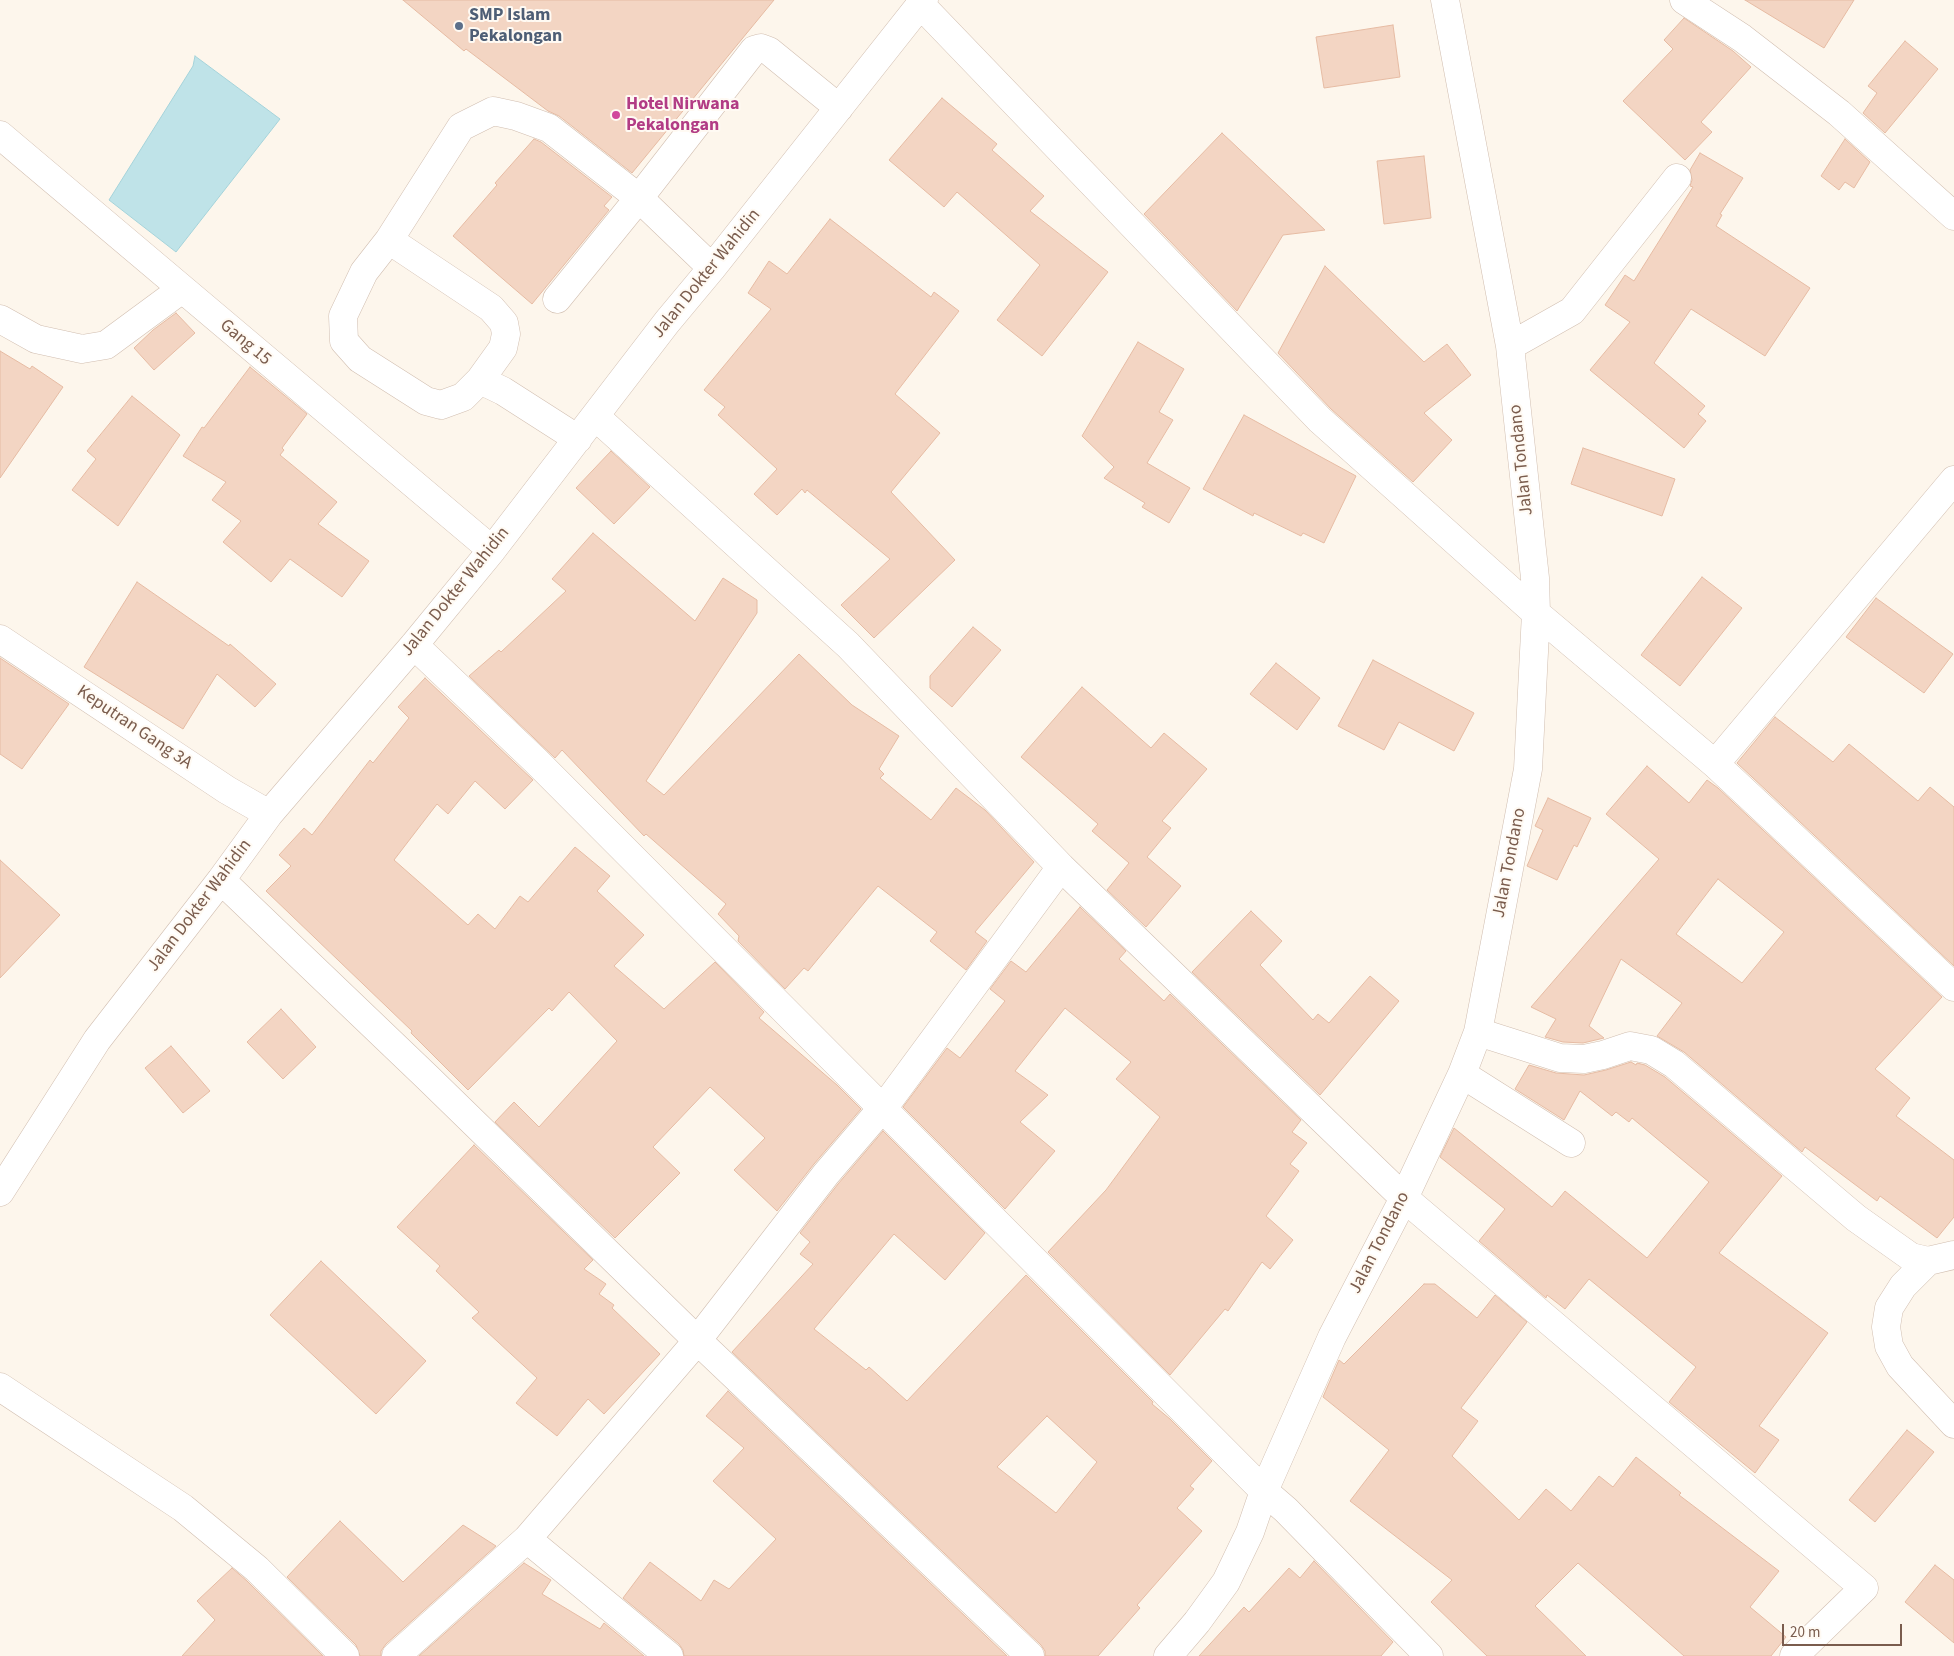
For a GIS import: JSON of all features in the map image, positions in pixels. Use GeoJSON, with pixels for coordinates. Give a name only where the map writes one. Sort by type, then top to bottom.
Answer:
{"type":"FeatureCollection","features":[{"type":"Feature","properties":{"kind":"street","name":"Jalan Tondano"},"geometry":{"type":"LineString","coordinates":[[1168,1656],[1197,1622],[1226,1582],[1250,1532],[1264,1491],[1332,1337],[1404,1198],[1462,1074],[1478,1032],[1528,769],[1536,613],[1535,578],[1510,346],[1445,0]]}},
{"type":"Feature","properties":{"kind":"street"},"geometry":{"type":"LineString","coordinates":[[1684,0],[1742,38],[1840,113],[1954,216]]}},
{"type":"Feature","properties":{"kind":"street"},"geometry":{"type":"LineString","coordinates":[[922,2],[1320,420],[1536,613],[1716,764],[1954,987]]}},
{"type":"Feature","properties":{"kind":"street","name":"Jalan Dokter Wahidin"},"geometry":{"type":"LineString","coordinates":[[0,1192],[97,1040],[221,880],[269,814],[414,645],[492,550],[596,417],[667,322],[712,268],[922,2]]}},
{"type":"Feature","properties":{"kind":"street"},"geometry":{"type":"LineString","coordinates":[[557,299],[639,198],[754,50],[761,48],[769,51],[839,108]]}},
{"type":"Feature","properties":{"kind":"street"},"geometry":{"type":"LineString","coordinates":[[389,240],[491,308],[504,323],[506,334],[503,348],[480,380],[463,397],[440,405],[426,401],[360,359],[344,341],[343,316],[364,272],[389,240],[462,127],[493,111],[516,116],[548,128],[639,198],[712,268]]}},
{"type":"Feature","properties":{"kind":"street","name":"Gang 15"},"geometry":{"type":"LineString","coordinates":[[0,135],[492,550]]}},
{"type":"Feature","properties":{"kind":"street"},"geometry":{"type":"LineString","coordinates":[[1510,346],[1572,311],[1677,178]]}},
{"type":"Feature","properties":{"kind":"street"},"geometry":{"type":"LineString","coordinates":[[0,319],[36,339],[82,349],[106,345],[182,289]]}},
{"type":"Feature","properties":{"kind":"street"},"geometry":{"type":"LineString","coordinates":[[480,380],[503,391],[578,439]]}},
{"type":"Feature","properties":{"kind":"street"},"geometry":{"type":"LineString","coordinates":[[596,417],[848,645],[1061,867],[1404,1198],[1864,1588],[1808,1651]]}},
{"type":"Feature","properties":{"kind":"street"},"geometry":{"type":"LineString","coordinates":[[1716,764],[1953,484]]}},
{"type":"Feature","properties":{"kind":"street","name":"Keputran Gang 3A"},"geometry":{"type":"LineString","coordinates":[[0,639],[227,790],[269,814]]}},
{"type":"Feature","properties":{"kind":"street"},"geometry":{"type":"LineString","coordinates":[[414,645],[536,761],[1264,1491],[1286,1510],[1429,1656]]}},
{"type":"Feature","properties":{"kind":"street"},"geometry":{"type":"LineString","coordinates":[[396,1656],[526,1539],[698,1341],[826,1174],[907,1076],[1061,867]]}},
{"type":"Feature","properties":{"kind":"street"},"geometry":{"type":"LineString","coordinates":[[221,880],[427,1077],[698,1341],[1030,1656]]}},
{"type":"Feature","properties":{"kind":"street"},"geometry":{"type":"LineString","coordinates":[[1478,1032],[1560,1058],[1584,1058],[1603,1055],[1630,1046],[1651,1050],[1674,1064],[1856,1218],[1911,1257],[1928,1261],[1954,1255]]}},
{"type":"Feature","properties":{"kind":"street"},"geometry":{"type":"LineString","coordinates":[[1462,1074],[1571,1143]]}},
{"type":"Feature","properties":{"kind":"street"},"geometry":{"type":"LineString","coordinates":[[1928,1261],[1902,1286],[1889,1308],[1886,1327],[1889,1346],[1900,1366],[1954,1424]]}},
{"type":"Feature","properties":{"kind":"street"},"geometry":{"type":"LineString","coordinates":[[0,1387],[183,1508],[257,1569],[345,1656]]}},
{"type":"Feature","properties":{"kind":"street"},"geometry":{"type":"LineString","coordinates":[[526,1539],[669,1656]]}},
{"type":"Feature","properties":{"kind":"water"},"geometry":{"type":"Polygon","coordinates":[[[195,56],[280,119],[176,252],[109,200],[193,66],[195,56]]]}},
{"type":"Feature","properties":{"kind":"building","name":"Hotel Nirwana Pekalongan"},"geometry":{"type":"Polygon","coordinates":[[[403,0],[774,0],[632,173],[559,116],[548,111],[466,49],[464,51],[403,0]]]}},
{"type":"Feature","properties":{"kind":"building"},"geometry":{"type":"Polygon","coordinates":[[[1745,0],[1854,0],[1824,48],[1745,0]]]}},
{"type":"Feature","properties":{"kind":"building"},"geometry":{"type":"Polygon","coordinates":[[[1684,18],[1733,51],[1751,67],[1701,122],[1712,132],[1685,160],[1623,101],[1673,49],[1664,40],[1684,18]]]}},
{"type":"Feature","properties":{"kind":"building"},"geometry":{"type":"Polygon","coordinates":[[[1393,25],[1400,77],[1324,88],[1316,37],[1393,25]]]}},
{"type":"Feature","properties":{"kind":"building"},"geometry":{"type":"Polygon","coordinates":[[[1905,41],[1938,69],[1885,133],[1863,113],[1877,93],[1868,86],[1905,41]]]}},
{"type":"Feature","properties":{"kind":"building"},"geometry":{"type":"Polygon","coordinates":[[[942,98],[997,144],[992,150],[1044,196],[1030,211],[1108,272],[1042,356],[997,320],[1040,265],[957,192],[944,207],[889,160],[942,98]]]}},
{"type":"Feature","properties":{"kind":"building"},"geometry":{"type":"Polygon","coordinates":[[[1222,133],[1325,230],[1283,235],[1237,311],[1144,214],[1222,133]]]}},
{"type":"Feature","properties":{"kind":"building"},"geometry":{"type":"Polygon","coordinates":[[[534,139],[541,142],[612,197],[604,206],[609,210],[532,304],[453,236],[497,185],[495,183],[534,139]]]}},
{"type":"Feature","properties":{"kind":"building"},"geometry":{"type":"Polygon","coordinates":[[[1845,139],[1870,162],[1854,188],[1845,182],[1839,190],[1821,176],[1845,139]]]}},
{"type":"Feature","properties":{"kind":"building"},"geometry":{"type":"Polygon","coordinates":[[[1700,153],[1743,178],[1720,214],[1722,215],[1716,226],[1810,288],[1765,356],[1691,309],[1654,363],[1705,406],[1698,414],[1706,421],[1684,448],[1590,370],[1630,322],[1605,305],[1625,275],[1634,281],[1693,187],[1690,186],[1692,180],[1690,170],[1700,153]]]}},
{"type":"Feature","properties":{"kind":"building"},"geometry":{"type":"Polygon","coordinates":[[[1424,156],[1431,218],[1384,224],[1377,161],[1424,156]]]}},
{"type":"Feature","properties":{"kind":"building"},"geometry":{"type":"Polygon","coordinates":[[[830,219],[931,297],[934,292],[959,311],[895,394],[940,433],[891,492],[955,560],[874,638],[841,605],[890,559],[807,490],[805,493],[802,489],[777,515],[754,494],[777,469],[718,415],[725,407],[704,390],[771,309],[748,293],[769,261],[787,274],[830,219]]]}},
{"type":"Feature","properties":{"kind":"building"},"geometry":{"type":"Polygon","coordinates":[[[1325,266],[1424,362],[1447,344],[1471,375],[1424,413],[1452,440],[1413,482],[1331,409],[1278,353],[1325,266]]]}},
{"type":"Feature","properties":{"kind":"building"},"geometry":{"type":"Polygon","coordinates":[[[176,313],[195,333],[154,370],[134,348],[153,330],[176,313]]]}},
{"type":"Feature","properties":{"kind":"building"},"geometry":{"type":"Polygon","coordinates":[[[1138,342],[1184,369],[1159,412],[1173,420],[1147,463],[1190,488],[1169,523],[1142,507],[1145,503],[1104,478],[1114,467],[1082,436],[1138,342]]]}},
{"type":"Feature","properties":{"kind":"building"},"geometry":{"type":"Polygon","coordinates":[[[0,351],[30,369],[32,366],[63,387],[0,478],[0,351]]]}},
{"type":"Feature","properties":{"kind":"building"},"geometry":{"type":"Polygon","coordinates":[[[250,367],[307,414],[282,448],[284,450],[280,455],[337,502],[318,524],[369,561],[342,597],[290,559],[271,582],[223,542],[241,521],[212,500],[226,482],[183,456],[202,427],[204,428],[250,367]]]}},
{"type":"Feature","properties":{"kind":"building"},"geometry":{"type":"Polygon","coordinates":[[[132,396],[180,435],[118,526],[72,490],[96,459],[87,451],[132,396]]]}},
{"type":"Feature","properties":{"kind":"building"},"geometry":{"type":"Polygon","coordinates":[[[1244,415],[1356,476],[1324,543],[1303,533],[1301,536],[1254,513],[1253,516],[1203,489],[1244,415]]]}},
{"type":"Feature","properties":{"kind":"building"},"geometry":{"type":"Polygon","coordinates":[[[1583,448],[1675,479],[1662,516],[1571,484],[1583,448]]]}},
{"type":"Feature","properties":{"kind":"building"},"geometry":{"type":"Polygon","coordinates":[[[611,451],[650,487],[614,524],[576,488],[611,451]]]}},
{"type":"Feature","properties":{"kind":"building"},"geometry":{"type":"Polygon","coordinates":[[[593,533],[695,621],[723,578],[757,600],[757,613],[646,781],[664,795],[799,654],[852,705],[899,736],[879,769],[884,774],[880,778],[931,820],[956,788],[985,810],[1034,862],[975,932],[987,941],[966,970],[930,941],[937,932],[878,886],[808,971],[804,968],[785,989],[738,941],[739,936],[718,914],[726,904],[646,834],[644,836],[562,750],[555,758],[469,676],[499,650],[501,652],[566,591],[552,579],[593,533]]]}},
{"type":"Feature","properties":{"kind":"building"},"geometry":{"type":"Polygon","coordinates":[[[1702,577],[1742,608],[1680,686],[1641,655],[1702,577]]]}},
{"type":"Feature","properties":{"kind":"building"},"geometry":{"type":"Polygon","coordinates":[[[137,582],[229,646],[230,644],[276,684],[255,707],[217,674],[183,729],[84,667],[137,582]]]}},
{"type":"Feature","properties":{"kind":"building"},"geometry":{"type":"Polygon","coordinates":[[[1876,598],[1953,654],[1924,693],[1846,637],[1876,598]]]}},
{"type":"Feature","properties":{"kind":"building"},"geometry":{"type":"Polygon","coordinates":[[[973,627],[1001,650],[952,707],[930,688],[930,676],[973,627]]]}},
{"type":"Feature","properties":{"kind":"building"},"geometry":{"type":"Polygon","coordinates":[[[0,658],[69,704],[22,769],[0,754],[0,658]]]}},
{"type":"Feature","properties":{"kind":"building"},"geometry":{"type":"Polygon","coordinates":[[[1373,660],[1474,713],[1454,751],[1399,722],[1384,750],[1338,726],[1373,660]]]}},
{"type":"Feature","properties":{"kind":"building"},"geometry":{"type":"Polygon","coordinates":[[[1276,663],[1320,698],[1297,730],[1250,694],[1276,663]]]}},
{"type":"Feature","properties":{"kind":"building"},"geometry":{"type":"Polygon","coordinates":[[[425,678],[533,780],[505,809],[475,781],[448,814],[437,804],[394,860],[468,925],[478,914],[495,929],[520,896],[528,902],[575,847],[610,876],[597,891],[644,935],[614,966],[664,1009],[715,962],[764,1012],[759,1018],[837,1085],[861,1109],[777,1211],[734,1170],[765,1138],[710,1087],[653,1147],[680,1173],[615,1238],[495,1122],[514,1102],[539,1127],[617,1041],[569,992],[552,1011],[549,1008],[468,1090],[411,1033],[412,1031],[266,891],[291,866],[279,855],[304,828],[312,835],[370,760],[373,763],[409,718],[398,707],[425,678]]]}},
{"type":"Feature","properties":{"kind":"building"},"geometry":{"type":"Polygon","coordinates":[[[1082,687],[1151,748],[1164,733],[1207,769],[1162,821],[1171,828],[1147,857],[1181,886],[1146,927],[1107,890],[1129,863],[1092,831],[1098,824],[1021,757],[1082,687]]]}},
{"type":"Feature","properties":{"kind":"building"},"geometry":{"type":"Polygon","coordinates":[[[1775,717],[1833,762],[1849,744],[1918,801],[1930,787],[1954,807],[1954,966],[1737,763],[1775,717]]]}},
{"type":"Feature","properties":{"kind":"building"},"geometry":{"type":"Polygon","coordinates":[[[1647,766],[1689,803],[1707,780],[1718,788],[1942,997],[1875,1069],[1910,1098],[1896,1116],[1954,1160],[1954,1217],[1937,1238],[1880,1196],[1877,1201],[1805,1147],[1802,1152],[1684,1052],[1657,1036],[1682,1003],[1621,959],[1589,1026],[1604,1038],[1583,1043],[1563,1042],[1545,1037],[1556,1019],[1531,1007],[1659,859],[1606,814],[1647,766]],[[1718,879],[1676,934],[1742,983],[1784,932],[1718,879]]]}},
{"type":"Feature","properties":{"kind":"building"},"geometry":{"type":"Polygon","coordinates":[[[1548,798],[1591,818],[1577,847],[1574,845],[1557,880],[1527,866],[1543,830],[1535,826],[1548,798]]]}},
{"type":"Feature","properties":{"kind":"building"},"geometry":{"type":"Polygon","coordinates":[[[0,860],[60,915],[0,978],[0,860]]]}},
{"type":"Feature","properties":{"kind":"building"},"geometry":{"type":"Polygon","coordinates":[[[1080,907],[1126,951],[1119,959],[1164,1001],[1170,994],[1301,1120],[1292,1132],[1307,1143],[1290,1164],[1299,1171],[1266,1216],[1293,1240],[1270,1269],[1262,1262],[1228,1311],[1225,1309],[1170,1375],[1048,1252],[1106,1190],[1160,1117],[1116,1079],[1131,1062],[1065,1008],[1015,1071],[1048,1095],[1020,1122],[1055,1151],[1005,1209],[903,1107],[947,1048],[960,1058],[1005,1001],[990,989],[1011,961],[1026,972],[1080,907]]]}},
{"type":"Feature","properties":{"kind":"building"},"geometry":{"type":"Polygon","coordinates":[[[1251,911],[1282,941],[1260,965],[1313,1020],[1318,1014],[1329,1023],[1370,976],[1399,1001],[1320,1095],[1192,972],[1251,911]]]}},
{"type":"Feature","properties":{"kind":"building"},"geometry":{"type":"Polygon","coordinates":[[[281,1009],[316,1047],[283,1079],[247,1042],[281,1009]]]}},
{"type":"Feature","properties":{"kind":"building"},"geometry":{"type":"Polygon","coordinates":[[[171,1046],[210,1091],[183,1113],[145,1068],[171,1046]]]}},
{"type":"Feature","properties":{"kind":"building"},"geometry":{"type":"Polygon","coordinates":[[[1631,1062],[1636,1065],[1637,1063],[1645,1065],[1665,1077],[1782,1176],[1719,1253],[1828,1333],[1759,1426],[1779,1440],[1755,1473],[1669,1402],[1696,1367],[1589,1279],[1565,1309],[1547,1295],[1546,1298],[1479,1241],[1505,1209],[1440,1157],[1454,1128],[1552,1207],[1565,1191],[1647,1258],[1709,1182],[1632,1118],[1629,1122],[1616,1112],[1612,1116],[1580,1091],[1564,1120],[1515,1089],[1529,1065],[1556,1073],[1584,1075],[1631,1062]]]}},
{"type":"Feature","properties":{"kind":"building"},"geometry":{"type":"Polygon","coordinates":[[[883,1131],[985,1233],[945,1280],[894,1234],[814,1329],[866,1370],[869,1367],[907,1401],[1026,1275],[1153,1402],[1152,1404],[1170,1419],[1212,1461],[1190,1486],[1194,1489],[1177,1508],[1202,1531],[1137,1605],[1140,1608],[1098,1656],[1045,1656],[1045,1651],[1041,1645],[732,1352],[813,1264],[800,1254],[810,1242],[800,1233],[883,1131]],[[1047,1416],[997,1467],[1056,1513],[1097,1462],[1047,1416]]]}},
{"type":"Feature","properties":{"kind":"building"},"geometry":{"type":"Polygon","coordinates":[[[474,1145],[593,1260],[584,1269],[606,1284],[599,1294],[614,1305],[612,1308],[660,1354],[604,1414],[588,1399],[557,1436],[516,1403],[537,1378],[472,1318],[479,1312],[436,1271],[440,1266],[397,1227],[474,1145]]]}},
{"type":"Feature","properties":{"kind":"building"},"geometry":{"type":"Polygon","coordinates":[[[321,1261],[426,1361],[376,1414],[270,1315],[321,1261]]]}},
{"type":"Feature","properties":{"kind":"building"},"geometry":{"type":"Polygon","coordinates":[[[1424,1284],[1435,1284],[1477,1318],[1495,1295],[1527,1322],[1461,1408],[1478,1421],[1452,1456],[1519,1520],[1546,1489],[1571,1511],[1599,1476],[1613,1487],[1636,1457],[1681,1493],[1679,1495],[1779,1571],[1750,1607],[1786,1637],[1771,1656],[1684,1656],[1578,1563],[1535,1606],[1586,1656],[1487,1656],[1431,1602],[1452,1580],[1350,1501],[1389,1450],[1323,1397],[1339,1360],[1344,1364],[1424,1284]]]}},
{"type":"Feature","properties":{"kind":"building"},"geometry":{"type":"Polygon","coordinates":[[[728,1391],[1007,1656],[684,1656],[679,1644],[623,1598],[650,1562],[701,1601],[714,1580],[729,1589],[776,1539],[713,1481],[744,1448],[706,1416],[728,1391]]]}},
{"type":"Feature","properties":{"kind":"building"},"geometry":{"type":"Polygon","coordinates":[[[1907,1430],[1934,1452],[1875,1522],[1849,1500],[1907,1430]]]}},
{"type":"Feature","properties":{"kind":"building"},"geometry":{"type":"Polygon","coordinates":[[[340,1521],[403,1582],[463,1525],[496,1546],[386,1644],[381,1651],[381,1656],[360,1656],[356,1645],[287,1577],[340,1521]]]}},
{"type":"Feature","properties":{"kind":"building"},"geometry":{"type":"Polygon","coordinates":[[[1314,1561],[1393,1642],[1381,1656],[1199,1656],[1244,1607],[1249,1612],[1289,1568],[1300,1578],[1314,1561]]]}},
{"type":"Feature","properties":{"kind":"building"},"geometry":{"type":"Polygon","coordinates":[[[524,1563],[551,1580],[542,1594],[600,1629],[604,1623],[644,1656],[419,1656],[524,1563]]]}},
{"type":"Feature","properties":{"kind":"building"},"geometry":{"type":"Polygon","coordinates":[[[1935,1565],[1954,1580],[1954,1643],[1905,1602],[1935,1565]]]}},
{"type":"Feature","properties":{"kind":"building"},"geometry":{"type":"Polygon","coordinates":[[[232,1568],[323,1656],[182,1656],[215,1620],[197,1601],[232,1568]]]}},
{"type":"Feature","properties":{"kind":"place","name":"SMP Islam Pekalongan"},"geometry":{"type":"Point","coordinates":[459,26]}},
{"type":"Feature","properties":{"kind":"place","name":"Hotel Nirwana Pekalongan"},"geometry":{"type":"Point","coordinates":[616,115]}}]}
